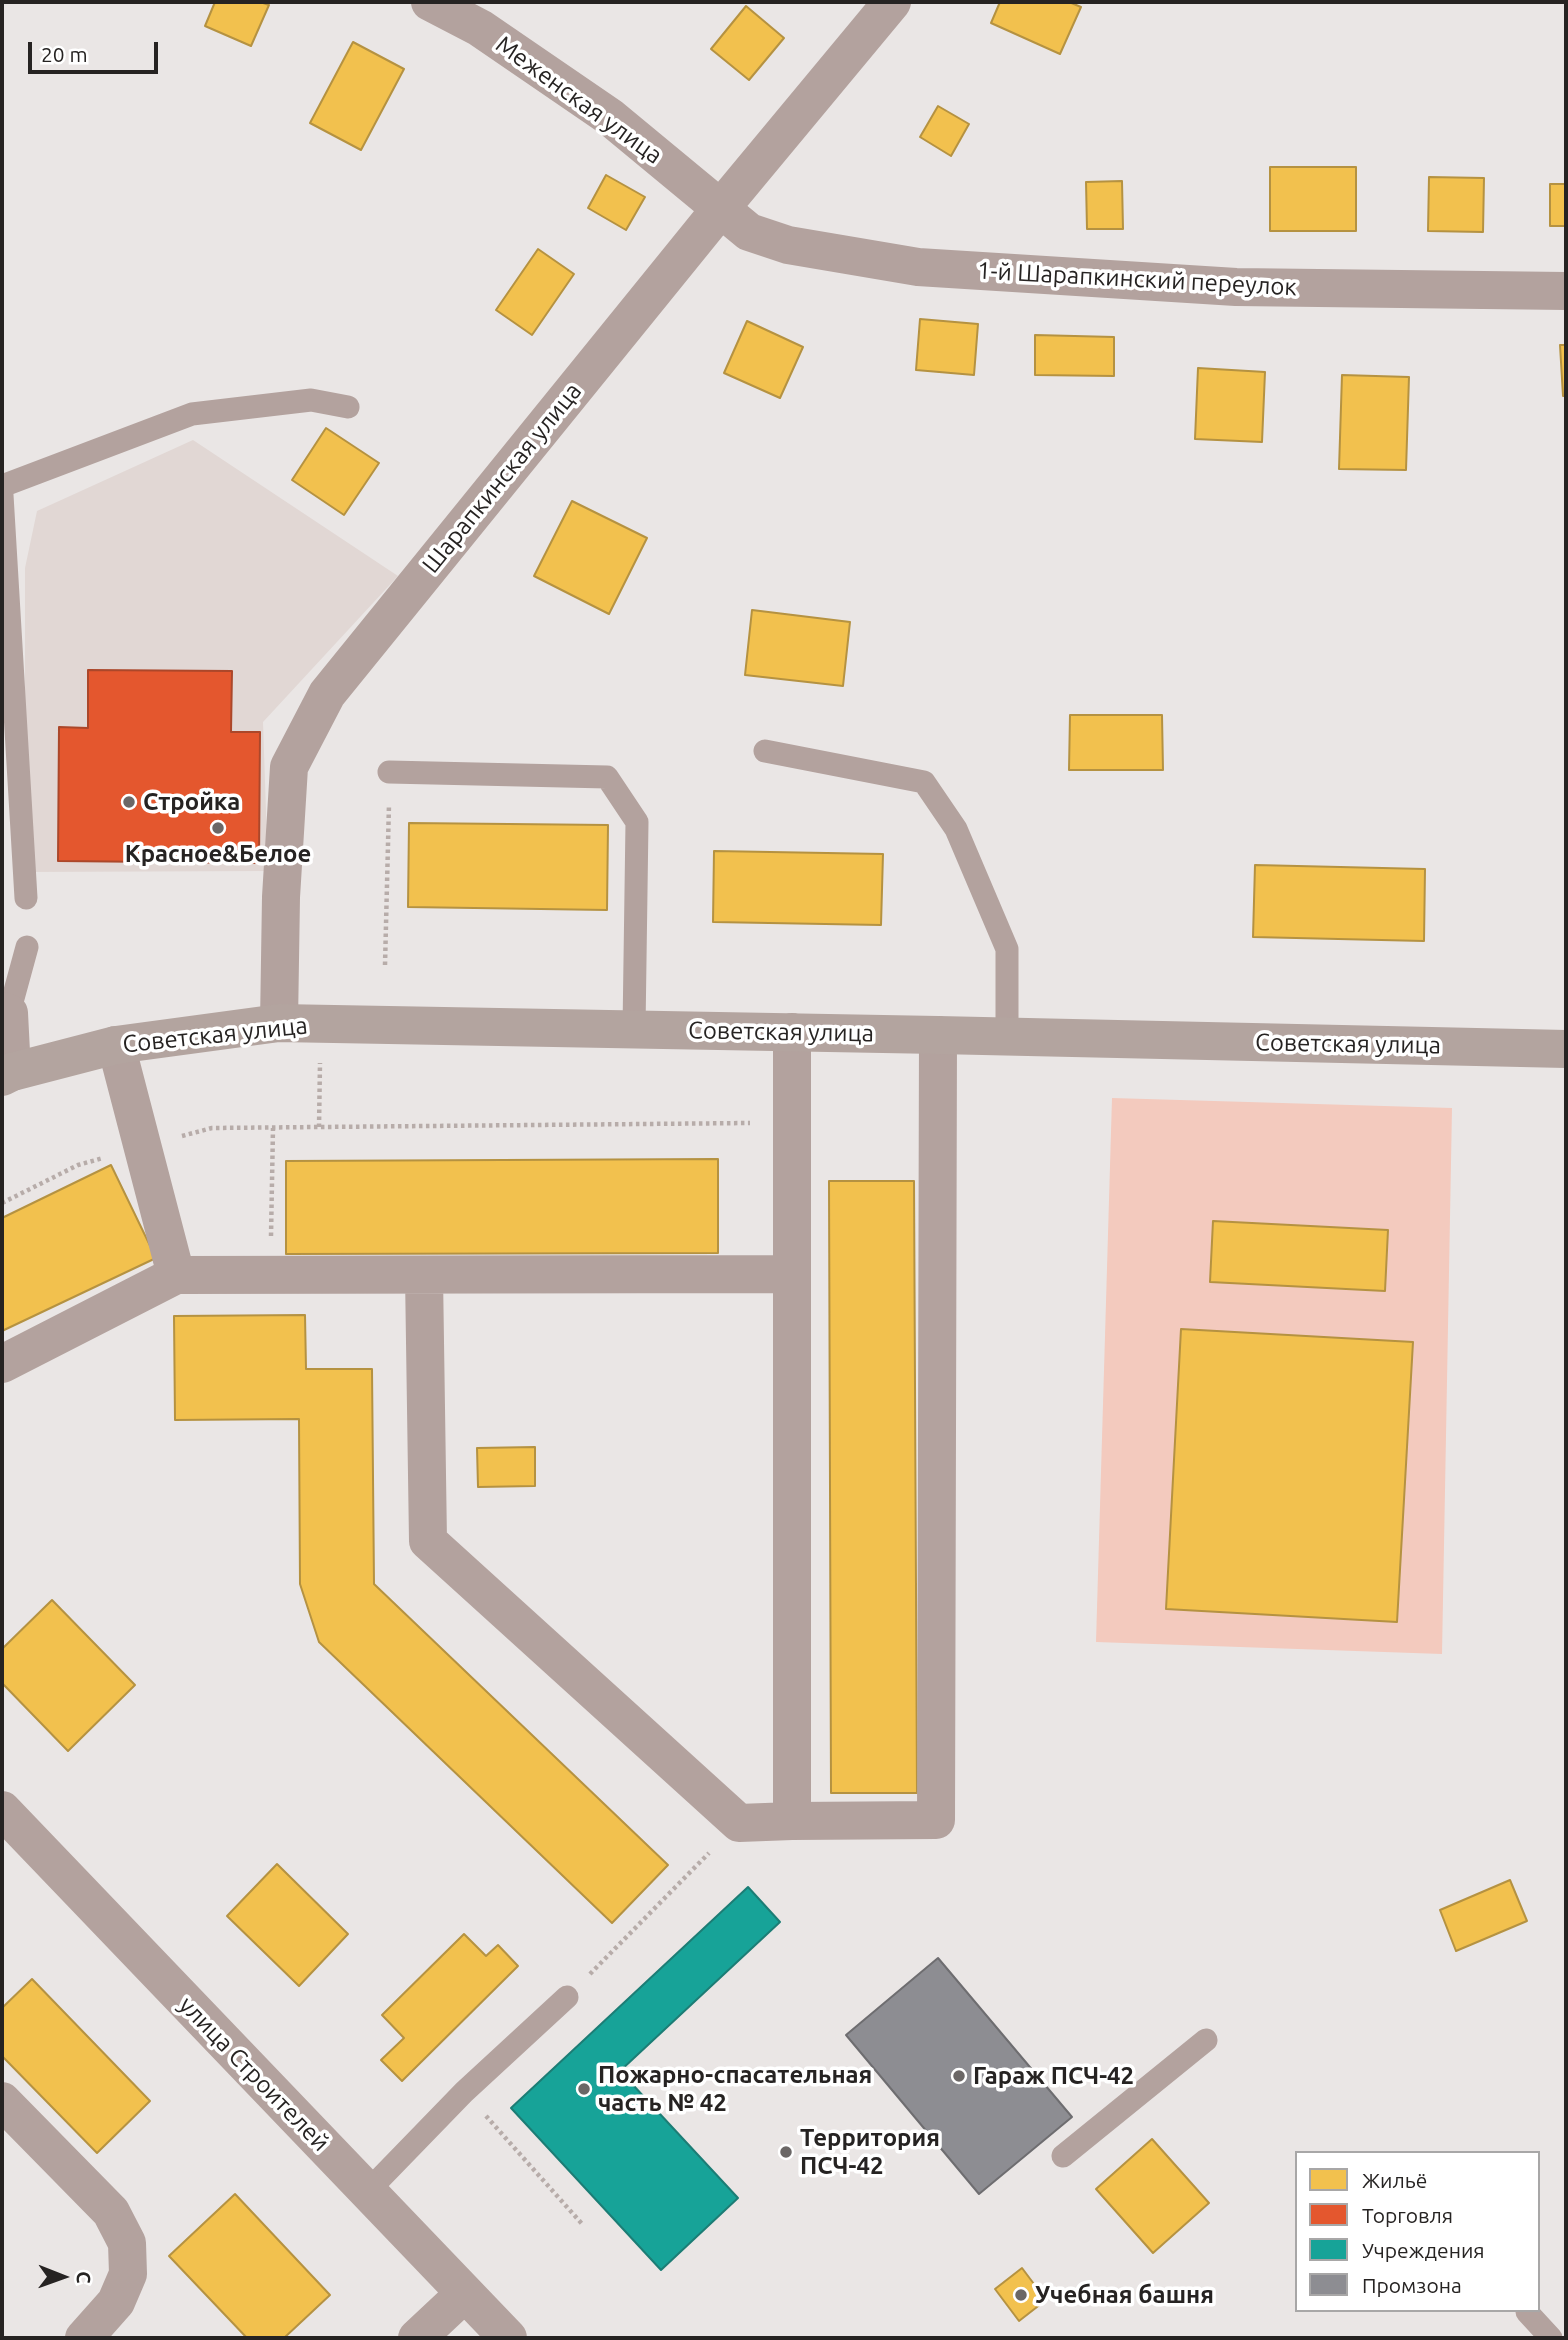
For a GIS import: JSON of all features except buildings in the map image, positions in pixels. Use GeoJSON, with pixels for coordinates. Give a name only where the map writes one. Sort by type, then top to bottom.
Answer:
{"type":"FeatureCollection","features":[{"type":"Feature","properties":{"kind":"main road","name":"Советская улица"},"geometry":{"type":"LineString","coordinates":[[7,1075],[116,1045],[279,1023],[1566,1049]]}},
{"type":"Feature","properties":{"kind":"street","name":"Меженская улица"},"geometry":{"type":"LineString","coordinates":[[430,2],[481,28],[610,117],[721,208]]}},
{"type":"Feature","properties":{"kind":"street","name":"Шарапкинская улица"},"geometry":{"type":"LineString","coordinates":[[279,1023],[281,897],[289,767],[327,694],[721,208],[892,2]]}},
{"type":"Feature","properties":{"kind":"street","name":"1-й Шарапкинский переулок"},"geometry":{"type":"LineString","coordinates":[[721,208],[749,232],[788,246],[918,267],[1236,287],[1566,291]]}},
{"type":"Feature","properties":{"kind":"street"},"geometry":{"type":"LineString","coordinates":[[6,1012],[7,1075]]}},
{"type":"Feature","properties":{"kind":"street"},"geometry":{"type":"LineString","coordinates":[[792,1032],[792,1821]]}},
{"type":"Feature","properties":{"kind":"street"},"geometry":{"type":"LineString","coordinates":[[424,1275],[428,1541],[739,1823],[936,1821],[939,1035]]}},
{"type":"Feature","properties":{"kind":"street"},"geometry":{"type":"LineString","coordinates":[[116,1045],[176,1275]]}},
{"type":"Feature","properties":{"kind":"street"},"geometry":{"type":"LineString","coordinates":[[2,1364],[176,1275],[791,1275]]}},
{"type":"Feature","properties":{"kind":"street","name":"улица Строителей"},"geometry":{"type":"LineString","coordinates":[[2,1810],[508,2338]]}},
{"type":"Feature","properties":{"kind":"street"},"geometry":{"type":"LineString","coordinates":[[2,2101],[111,2212],[127,2243],[128,2274],[116,2302],[85,2338]]}},
{"type":"Feature","properties":{"kind":"street"},"geometry":{"type":"LineString","coordinates":[[417,2338],[464,2294]]}},
{"type":"Feature","properties":{"kind":"lane"},"geometry":{"type":"LineString","coordinates":[[2,486],[192,414],[311,400],[348,407]]}},
{"type":"Feature","properties":{"kind":"lane"},"geometry":{"type":"LineString","coordinates":[[2,495],[26,898]]}},
{"type":"Feature","properties":{"kind":"lane"},"geometry":{"type":"LineString","coordinates":[[765,751],[924,782],[956,829],[1007,949],[1007,1037]]}},
{"type":"Feature","properties":{"kind":"lane"},"geometry":{"type":"LineString","coordinates":[[389,772],[607,776],[637,822],[634,1029]]}},
{"type":"Feature","properties":{"kind":"lane"},"geometry":{"type":"LineString","coordinates":[[6,1012],[27,947]]}},
{"type":"Feature","properties":{"kind":"lane"},"geometry":{"type":"LineString","coordinates":[[367,2192],[464,2092],[567,1997]]}},
{"type":"Feature","properties":{"kind":"lane"},"geometry":{"type":"LineString","coordinates":[[1063,2156],[1206,2040]]}},
{"type":"Feature","properties":{"kind":"lane"},"geometry":{"type":"LineString","coordinates":[[1527,2312],[1551,2338]]}},
{"type":"Feature","properties":{"kind":"path"},"geometry":{"type":"LineString","coordinates":[[385,965],[389,772]]}},
{"type":"Feature","properties":{"kind":"path"},"geometry":{"type":"LineString","coordinates":[[2,1203],[78,1164],[212,1128],[791,1123]]}},
{"type":"Feature","properties":{"kind":"path"},"geometry":{"type":"LineString","coordinates":[[271,1275],[273,1128]]}},
{"type":"Feature","properties":{"kind":"path"},"geometry":{"type":"LineString","coordinates":[[567,1997],[739,1823]]}},
{"type":"Feature","properties":{"kind":"path"},"geometry":{"type":"LineString","coordinates":[[464,2092],[583,2225]]}},
{"type":"Feature","properties":{"kind":"shaded area"},"geometry":{"type":"Polygon","coordinates":[[[193,440],[398,576],[263,722],[268,871],[25,872],[25,568],[37,511],[193,440]]]}},
{"type":"Feature","properties":{"kind":"shaded area"},"geometry":{"type":"Polygon","coordinates":[[[1112,1098],[1452,1108],[1442,1654],[1096,1642],[1112,1098]]]}},
{"type":"Feature","properties":{"kind":"place","name":"Стройка"},"geometry":{"type":"Point","coordinates":[129,802]}},
{"type":"Feature","properties":{"kind":"place","name":"Красное&Белое"},"geometry":{"type":"Point","coordinates":[218,828]}},
{"type":"Feature","properties":{"kind":"place","name":"Гараж ПСЧ-42"},"geometry":{"type":"Point","coordinates":[959,2076]}},
{"type":"Feature","properties":{"kind":"place","name":"Пожарно-спасательная часть № 42"},"geometry":{"type":"Point","coordinates":[584,2089]}},
{"type":"Feature","properties":{"kind":"place","name":"Территория ПСЧ-42"},"geometry":{"type":"Point","coordinates":[786,2152]}},
{"type":"Feature","properties":{"kind":"place","name":"Учебная башня"},"geometry":{"type":"Point","coordinates":[1021,2295]}}]}
